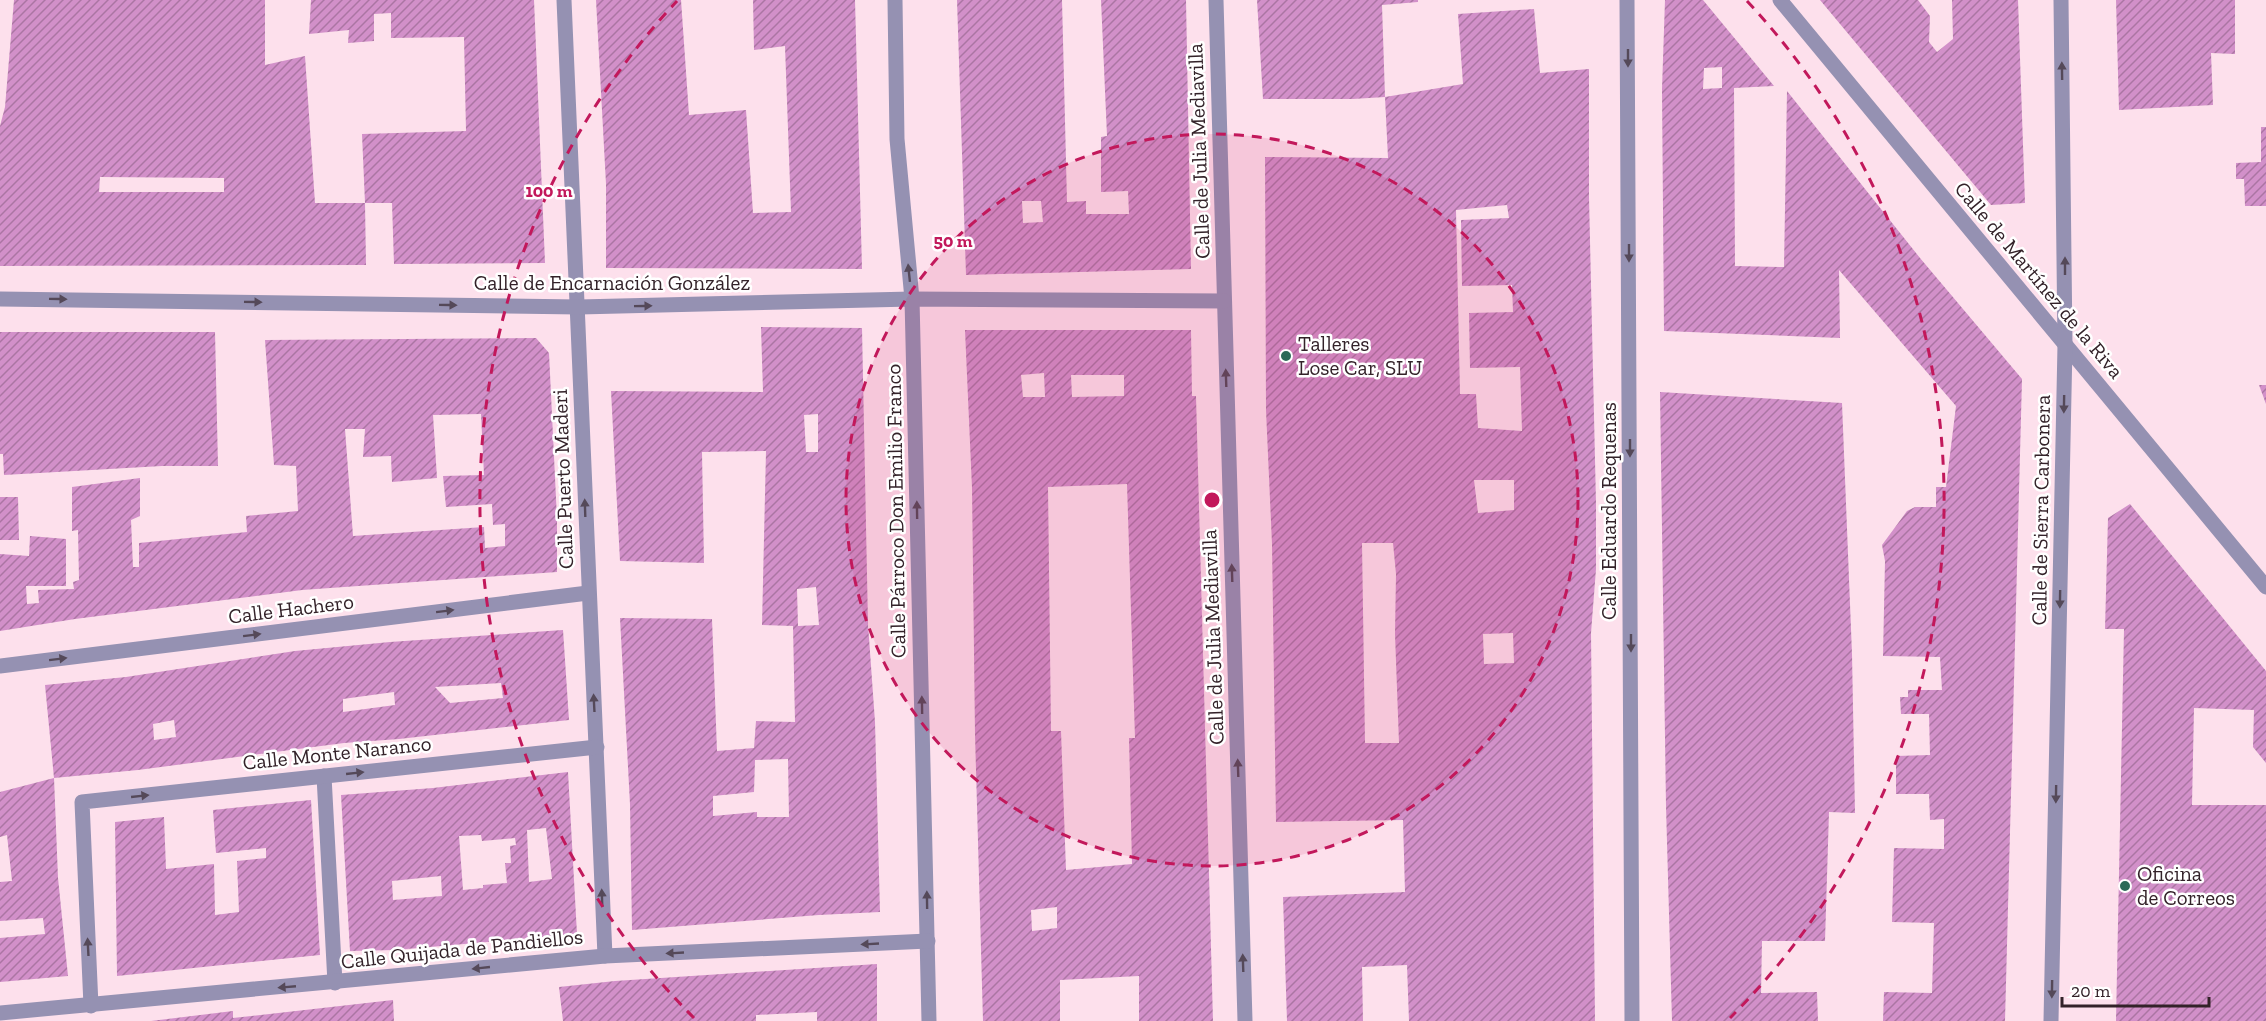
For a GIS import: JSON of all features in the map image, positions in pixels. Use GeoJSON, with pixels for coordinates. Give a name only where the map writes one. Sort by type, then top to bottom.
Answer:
{"type":"FeatureCollection","features":[{"type":"Feature","properties":{"kind":"street","name":"Calle Puerto Maderi"},"geometry":{"type":"LineString","coordinates":[[564,0],[579,307],[588,593],[605,956]]}},
{"type":"Feature","properties":{"kind":"street","name":"Calle Párroco Don Emilio Franco"},"geometry":{"type":"LineString","coordinates":[[895,0],[897,139],[912,299],[929,1021]]}},
{"type":"Feature","properties":{"kind":"street","name":"Calle de Julia Mediavilla"},"geometry":{"type":"LineString","coordinates":[[1216,0],[1245,1021]]}},
{"type":"Feature","properties":{"kind":"street","name":"Calle Eduardo Requenas"},"geometry":{"type":"LineString","coordinates":[[1627,0],[1632,1021]]}},
{"type":"Feature","properties":{"kind":"street","name":"Calle de Martínez de la Riva"},"geometry":{"type":"LineString","coordinates":[[1780,0],[2266,587]]}},
{"type":"Feature","properties":{"kind":"street","name":"Calle de Sierra Carbonera"},"geometry":{"type":"LineString","coordinates":[[2051,1021],[2065,345],[2061,0]]}},
{"type":"Feature","properties":{"kind":"street","name":"Calle de Encarnación González"},"geometry":{"type":"LineString","coordinates":[[0,298],[579,307],[912,299],[1224,302]]}},
{"type":"Feature","properties":{"kind":"street","name":"Calle Hachero"},"geometry":{"type":"LineString","coordinates":[[0,666],[588,593]]}},
{"type":"Feature","properties":{"kind":"street","name":"Calle Monte Naranco"},"geometry":{"type":"LineString","coordinates":[[91,1006],[82,802],[597,747]]}},
{"type":"Feature","properties":{"kind":"street"},"geometry":{"type":"LineString","coordinates":[[324,776],[335,983]]}},
{"type":"Feature","properties":{"kind":"street","name":"Calle Quijada de Pandiellos"},"geometry":{"type":"LineString","coordinates":[[0,1014],[605,956],[928,941]]}},
{"type":"Feature","properties":{"kind":"building"},"geometry":{"type":"Polygon","coordinates":[[[14,0],[265,0],[265,65],[305,56],[315,203],[365,203],[366,265],[0,266],[0,126],[5,107],[14,0]],[[100,177],[99,192],[224,192],[224,178],[100,177]]]}},
{"type":"Feature","properties":{"kind":"building"},"geometry":{"type":"Polygon","coordinates":[[[311,0],[534,0],[545,263],[394,264],[392,203],[365,203],[362,134],[466,131],[464,37],[391,38],[391,13],[374,14],[374,41],[348,43],[349,30],[309,34],[311,0]]]}},
{"type":"Feature","properties":{"kind":"building"},"geometry":{"type":"Polygon","coordinates":[[[596,0],[681,0],[689,115],[746,110],[753,213],[791,212],[785,46],[754,50],[753,0],[855,0],[862,269],[606,268],[606,184],[596,0]]]}},
{"type":"Feature","properties":{"kind":"building"},"geometry":{"type":"Polygon","coordinates":[[[957,0],[1062,0],[1067,202],[1086,201],[1086,214],[1129,214],[1128,191],[1101,192],[1101,137],[1107,136],[1101,0],[1186,0],[1191,269],[966,275],[957,0]],[[1022,201],[1023,223],[1043,222],[1041,201],[1022,201]]]}},
{"type":"Feature","properties":{"kind":"building"},"geometry":{"type":"Polygon","coordinates":[[[1257,0],[1418,0],[1418,2],[1382,5],[1385,97],[1263,99],[1257,0]]]}},
{"type":"Feature","properties":{"kind":"building"},"geometry":{"type":"Polygon","coordinates":[[[1665,0],[1703,0],[1774,86],[1734,88],[1735,266],[1784,267],[1787,91],[1920,258],[2022,379],[2005,1021],[1883,1021],[1884,992],[1932,993],[1934,923],[1892,922],[1894,848],[1944,849],[1944,819],[1930,820],[1929,794],[1896,794],[1896,756],[1930,755],[1929,714],[1901,714],[1900,697],[1908,697],[1908,690],[1942,690],[1940,657],[1883,656],[1885,561],[1882,545],[1907,511],[1915,507],[1936,507],[1936,487],[1946,487],[1956,406],[1839,270],[1840,338],[1664,331],[1662,89],[1665,0]],[[1722,67],[1704,68],[1703,89],[1722,88],[1722,67]]]}},
{"type":"Feature","properties":{"kind":"building"},"geometry":{"type":"Polygon","coordinates":[[[1820,0],[1918,0],[1930,16],[1929,42],[1937,52],[1953,39],[1952,0],[2018,0],[2025,203],[1991,205],[1820,0]]]}},
{"type":"Feature","properties":{"kind":"building"},"geometry":{"type":"Polygon","coordinates":[[[2116,0],[2235,0],[2235,54],[2211,53],[2213,105],[2119,110],[2116,0]]]}},
{"type":"Feature","properties":{"kind":"building"},"geometry":{"type":"Polygon","coordinates":[[[1534,9],[1540,73],[1589,69],[1589,197],[1596,503],[1596,569],[1591,633],[1595,1021],[1409,1021],[1407,965],[1362,967],[1363,1021],[1287,1021],[1283,897],[1405,892],[1403,820],[1276,822],[1272,544],[1266,410],[1265,157],[1388,158],[1385,97],[1463,84],[1458,14],[1534,9]],[[1507,205],[1456,210],[1460,394],[1476,394],[1478,428],[1522,431],[1520,367],[1470,368],[1469,313],[1513,312],[1512,285],[1462,286],[1461,220],[1509,218],[1507,205]],[[1474,480],[1478,513],[1514,510],[1514,480],[1474,480]],[[1362,543],[1365,743],[1399,743],[1395,634],[1396,574],[1393,543],[1362,543]],[[1513,633],[1483,634],[1484,664],[1514,663],[1513,633]]]}},
{"type":"Feature","properties":{"kind":"building"},"geometry":{"type":"Polygon","coordinates":[[[2261,127],[2266,127],[2266,206],[2245,206],[2244,179],[2236,179],[2236,163],[2261,162],[2261,127]]]}},
{"type":"Feature","properties":{"kind":"building"},"geometry":{"type":"Polygon","coordinates":[[[761,327],[862,328],[868,624],[875,722],[880,912],[632,930],[630,804],[620,618],[712,619],[717,751],[754,748],[756,721],[795,722],[793,626],[762,625],[766,451],[702,452],[704,563],[620,561],[611,391],[763,392],[761,327]],[[818,414],[804,415],[806,452],[818,452],[818,414]],[[816,587],[797,589],[798,626],[819,625],[816,587]],[[788,759],[755,760],[754,792],[713,796],[713,816],[757,812],[757,817],[789,817],[788,759]]]}},
{"type":"Feature","properties":{"kind":"building"},"geometry":{"type":"Polygon","coordinates":[[[965,330],[1191,330],[1192,396],[1196,396],[1213,1021],[1139,1021],[1139,976],[1060,980],[1060,1021],[983,1021],[975,734],[972,488],[965,330]],[[1044,373],[1021,375],[1023,397],[1045,397],[1044,373]],[[1071,375],[1072,397],[1124,396],[1124,375],[1071,375]],[[1127,484],[1048,487],[1051,731],[1061,731],[1066,870],[1132,864],[1129,738],[1135,738],[1127,484]],[[1057,907],[1031,910],[1032,931],[1057,928],[1057,907]]]}},
{"type":"Feature","properties":{"kind":"building"},"geometry":{"type":"Polygon","coordinates":[[[0,332],[215,332],[218,466],[162,466],[4,475],[3,454],[0,454],[0,332]]]}},
{"type":"Feature","properties":{"kind":"building"},"geometry":{"type":"Polygon","coordinates":[[[536,338],[549,353],[557,519],[557,572],[302,590],[75,619],[0,631],[0,554],[29,556],[30,536],[66,539],[66,586],[26,586],[27,604],[39,603],[38,590],[74,589],[73,582],[79,580],[78,530],[72,531],[72,487],[140,478],[140,516],[131,520],[133,567],[139,567],[139,543],[247,532],[246,516],[298,511],[296,466],[274,465],[265,340],[536,338]],[[481,414],[433,415],[437,478],[392,482],[391,456],[363,457],[365,429],[345,429],[353,536],[484,527],[485,548],[505,546],[505,524],[493,525],[492,504],[446,507],[443,476],[484,475],[481,414]]]}},
{"type":"Feature","properties":{"kind":"building"},"geometry":{"type":"Polygon","coordinates":[[[2259,385],[2266,385],[2266,404],[2259,385]]]}},
{"type":"Feature","properties":{"kind":"building"},"geometry":{"type":"Polygon","coordinates":[[[1660,392],[1842,403],[1852,654],[1855,813],[1829,812],[1825,941],[1762,941],[1761,993],[1817,992],[1818,1021],[1672,1021],[1666,806],[1660,392]]]}},
{"type":"Feature","properties":{"kind":"building"},"geometry":{"type":"Polygon","coordinates":[[[0,497],[18,497],[19,540],[0,540],[0,497]]]}},
{"type":"Feature","properties":{"kind":"building"},"geometry":{"type":"Polygon","coordinates":[[[2130,504],[2266,671],[2266,763],[2253,747],[2254,710],[2194,708],[2192,805],[2266,805],[2266,1021],[2116,1021],[2124,629],[2105,629],[2108,518],[2130,504]]]}},
{"type":"Feature","properties":{"kind":"building"},"geometry":{"type":"Polygon","coordinates":[[[563,630],[569,720],[344,743],[138,770],[54,778],[45,685],[126,677],[295,651],[563,630]],[[501,683],[435,687],[450,703],[503,698],[501,683]],[[394,692],[343,699],[343,712],[395,705],[394,692]],[[174,720],[153,724],[154,740],[176,737],[174,720]]]}},
{"type":"Feature","properties":{"kind":"building"},"geometry":{"type":"Polygon","coordinates":[[[568,772],[577,934],[395,950],[350,951],[341,795],[433,788],[568,772]],[[546,828],[527,830],[529,882],[552,879],[546,828]],[[481,835],[459,836],[463,890],[507,883],[505,863],[511,863],[510,846],[516,845],[515,838],[482,841],[481,835]],[[441,876],[392,881],[393,900],[442,896],[441,876]]]}},
{"type":"Feature","properties":{"kind":"building"},"geometry":{"type":"Polygon","coordinates":[[[54,778],[58,878],[68,976],[0,982],[0,938],[45,934],[43,918],[0,921],[0,882],[12,881],[7,835],[0,837],[0,792],[54,778]]]}},
{"type":"Feature","properties":{"kind":"building"},"geometry":{"type":"Polygon","coordinates":[[[311,800],[320,955],[117,976],[115,822],[164,817],[166,869],[214,864],[215,915],[239,912],[237,861],[266,858],[266,848],[216,853],[213,810],[311,800]]]}},
{"type":"Feature","properties":{"kind":"building"},"geometry":{"type":"Polygon","coordinates":[[[877,964],[877,1021],[817,1021],[817,1012],[756,1015],[756,1021],[563,1021],[559,987],[615,981],[877,964]]]}},
{"type":"Feature","properties":{"kind":"building"},"geometry":{"type":"Polygon","coordinates":[[[393,1000],[394,1021],[151,1021],[233,1011],[233,1018],[393,1000]]]}},
{"type":"Feature","properties":{"kind":"place","name":"Talleres Lose Car, SLU"},"geometry":{"type":"Point","coordinates":[1286,356]}},
{"type":"Feature","properties":{"kind":"place","name":"Oficina de Correos"},"geometry":{"type":"Point","coordinates":[2125,886]}}]}
